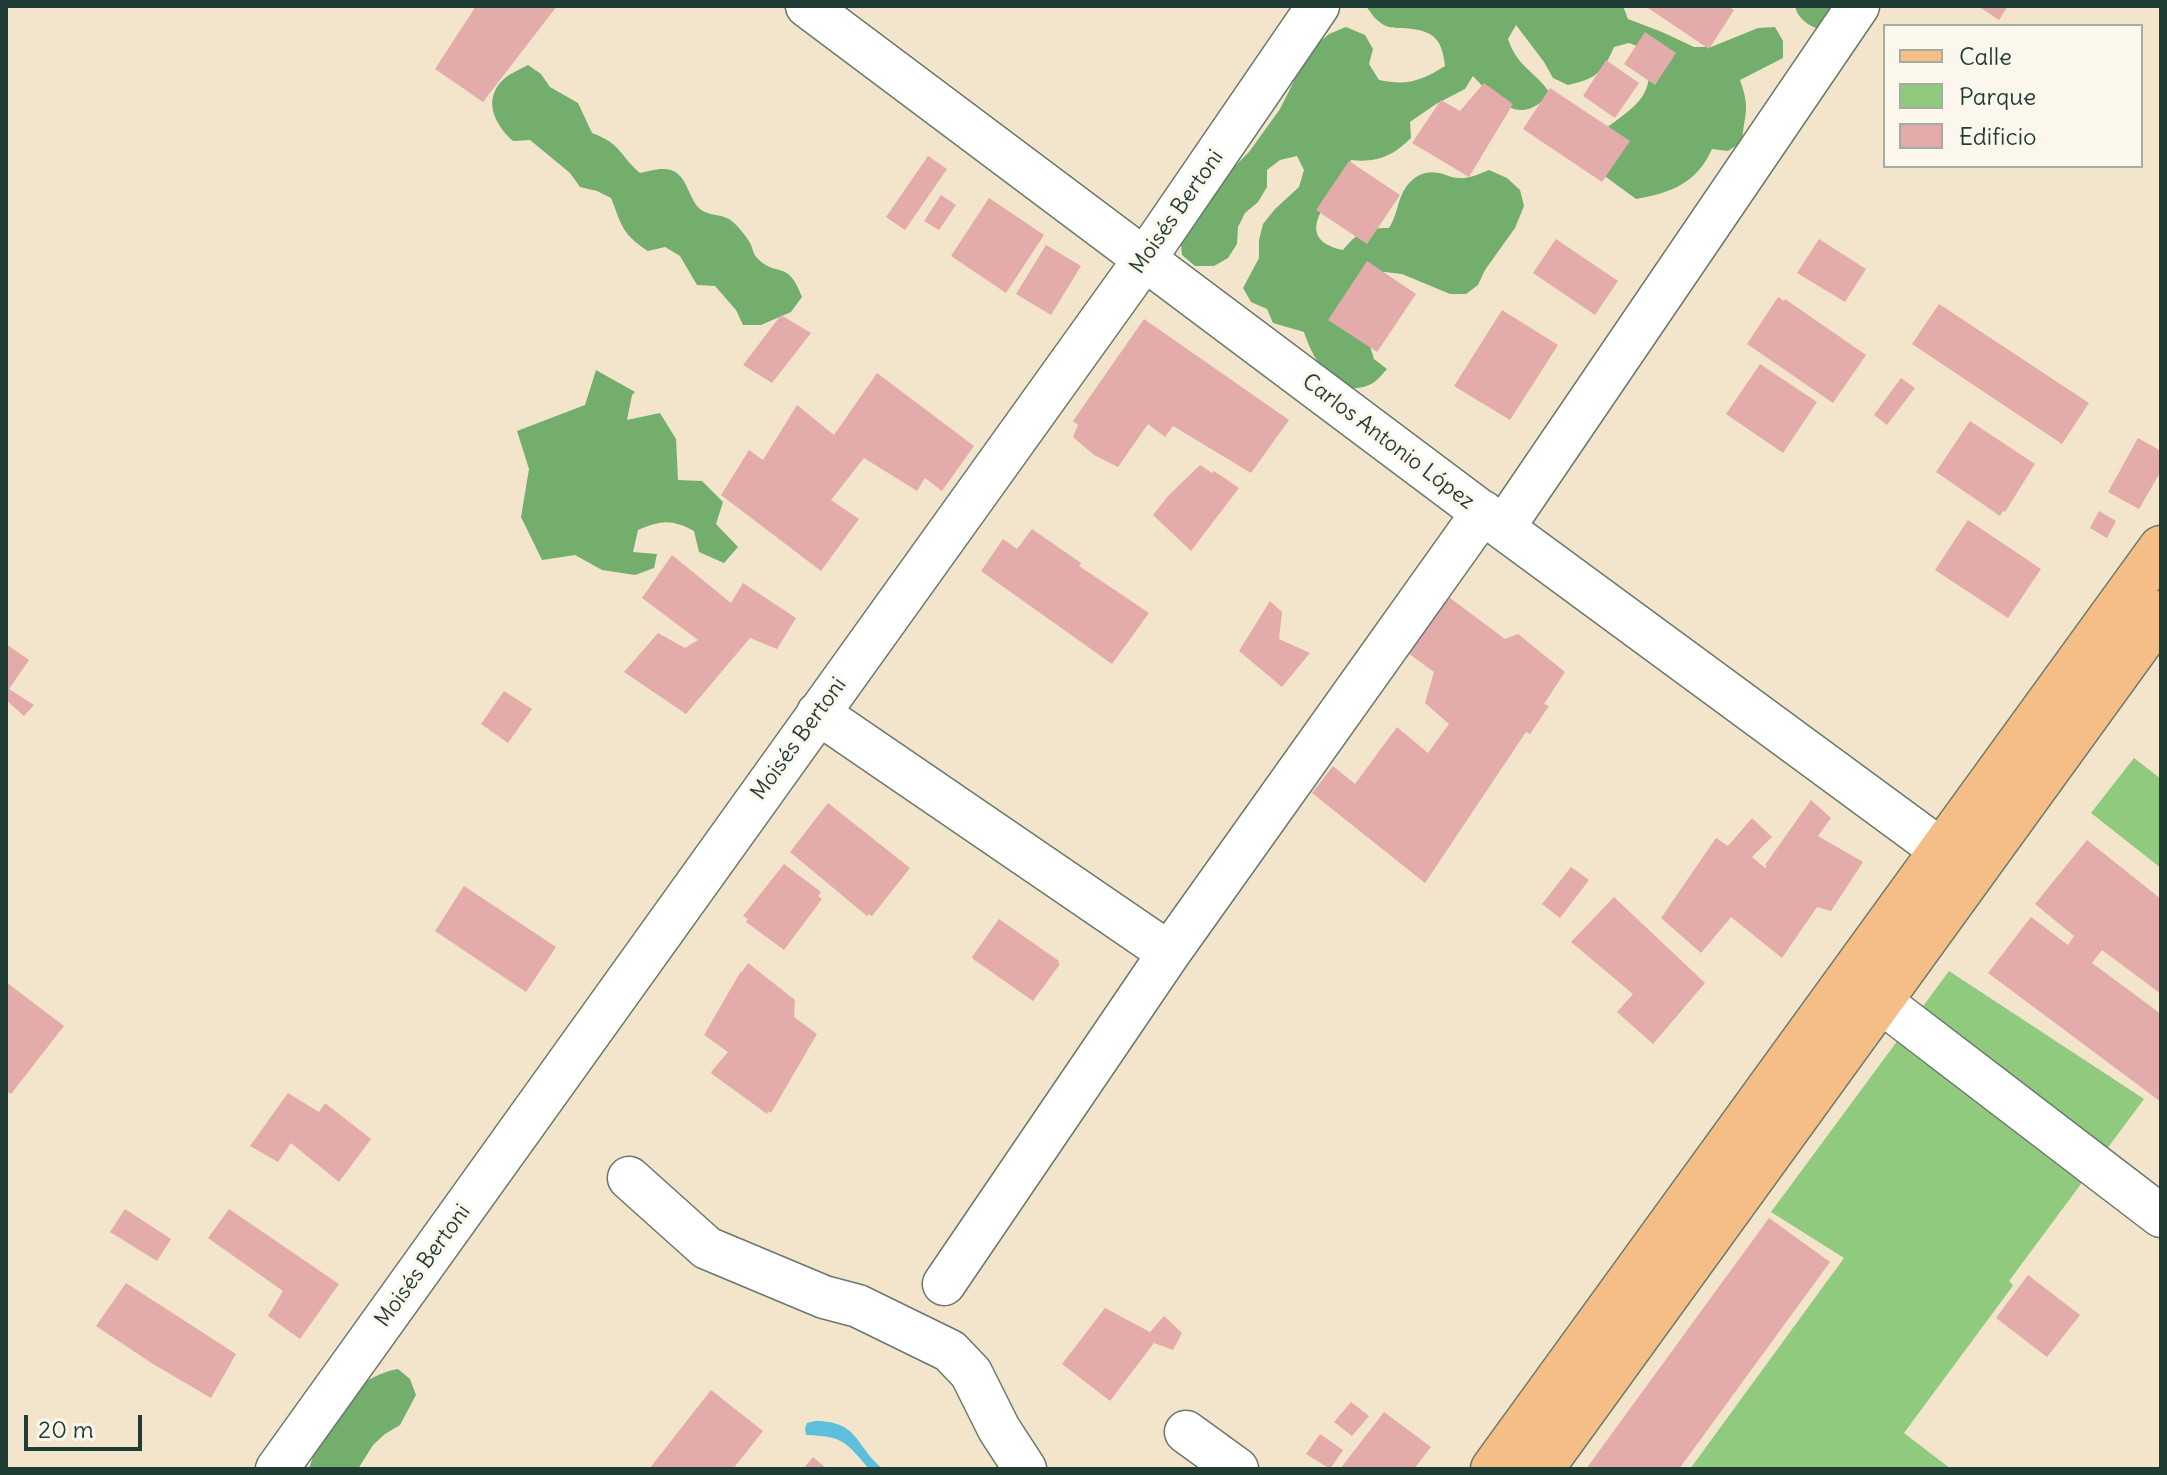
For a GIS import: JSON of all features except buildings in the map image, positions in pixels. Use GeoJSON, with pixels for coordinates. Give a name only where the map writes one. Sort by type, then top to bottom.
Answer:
{"type":"FeatureCollection","features":[{"type":"Feature","properties":{"kind":"main road"},"geometry":{"type":"LineString","coordinates":[[1541,1469],[1635,1306],[1958,861],[2161,548]]}},
{"type":"Feature","properties":{"kind":"main road"},"geometry":{"type":"LineString","coordinates":[[1493,1469],[1635,1306],[1880,1001],[1958,861],[2161,613]]}},
{"type":"Feature","properties":{"kind":"street","name":"Carlos Antonio López"},"geometry":{"type":"LineString","coordinates":[[807,6],[1493,520],[1958,861]]}},
{"type":"Feature","properties":{"kind":"street","name":"Moisés Bertoni"},"geometry":{"type":"LineString","coordinates":[[277,1469],[1144,260],[1318,6]]}},
{"type":"Feature","properties":{"kind":"street"},"geometry":{"type":"LineString","coordinates":[[944,1284],[1169,953],[1493,520],[1858,6]]}},
{"type":"Feature","properties":{"kind":"street"},"geometry":{"type":"LineString","coordinates":[[818,713],[1169,953]]}},
{"type":"Feature","properties":{"kind":"street"},"geometry":{"type":"LineString","coordinates":[[1880,1001],[2161,1216]]}},
{"type":"Feature","properties":{"kind":"street"},"geometry":{"type":"LineString","coordinates":[[629,1178],[707,1248],[824,1297],[858,1306],[950,1351],[971,1373],[999,1429],[1025,1469]]}},
{"type":"Feature","properties":{"kind":"street"},"geometry":{"type":"LineString","coordinates":[[1186,1432],[1237,1469]]}},
{"type":"Feature","properties":{"kind":"green space"},"geometry":{"type":"Polygon","coordinates":[[[1366,6],[1623,6],[1628,19],[1694,47],[1711,47],[1758,28],[1775,27],[1783,41],[1783,58],[1740,80],[1746,105],[1742,142],[1728,151],[1712,149],[1691,178],[1671,190],[1636,199],[1606,177],[1598,163],[1604,130],[1633,107],[1648,85],[1645,49],[1629,43],[1614,47],[1597,74],[1568,85],[1553,78],[1516,25],[1508,39],[1512,49],[1550,93],[1529,109],[1519,110],[1500,102],[1473,76],[1465,89],[1410,122],[1411,138],[1398,149],[1377,159],[1351,160],[1318,219],[1316,229],[1319,238],[1343,250],[1363,232],[1389,228],[1406,187],[1416,177],[1434,172],[1462,178],[1489,170],[1507,178],[1520,190],[1524,206],[1515,228],[1478,285],[1466,294],[1450,294],[1402,274],[1385,272],[1368,276],[1369,343],[1374,359],[1387,369],[1373,383],[1360,388],[1348,387],[1328,376],[1320,366],[1304,332],[1273,323],[1267,309],[1251,302],[1243,288],[1259,258],[1263,224],[1299,187],[1304,170],[1297,156],[1280,160],[1267,170],[1267,187],[1258,202],[1245,213],[1238,227],[1237,244],[1228,258],[1214,266],[1195,266],[1182,255],[1180,234],[1249,152],[1280,109],[1303,63],[1315,46],[1329,34],[1346,27],[1365,35],[1373,49],[1369,64],[1379,80],[1414,81],[1445,66],[1441,48],[1433,36],[1413,29],[1386,26],[1366,6]]]}},
{"type":"Feature","properties":{"kind":"green space"},"geometry":{"type":"Polygon","coordinates":[[[1795,6],[1856,6],[1818,29],[1798,14],[1795,6]]]}},
{"type":"Feature","properties":{"kind":"green space"},"geometry":{"type":"Polygon","coordinates":[[[528,65],[541,74],[550,87],[578,103],[592,133],[615,146],[640,173],[663,169],[677,173],[700,209],[735,223],[756,257],[765,265],[787,273],[797,285],[802,297],[791,312],[761,325],[743,325],[736,310],[715,286],[697,285],[680,256],[665,247],[648,251],[633,239],[621,223],[611,198],[580,187],[570,173],[530,140],[513,141],[497,122],[493,99],[503,80],[528,65]]]}},
{"type":"Feature","properties":{"kind":"green space"},"geometry":{"type":"Polygon","coordinates":[[[596,370],[635,392],[627,420],[660,413],[676,439],[678,480],[702,481],[723,502],[716,524],[738,547],[724,563],[699,552],[694,531],[666,522],[638,530],[633,552],[657,554],[654,568],[635,575],[602,570],[575,555],[542,560],[521,517],[529,469],[517,431],[585,405],[596,370]]]}},
{"type":"Feature","properties":{"kind":"green space"},"geometry":{"type":"Polygon","coordinates":[[[2134,758],[2161,779],[2161,868],[2091,813],[2134,758]]]}},
{"type":"Feature","properties":{"kind":"green space"},"geometry":{"type":"Polygon","coordinates":[[[1949,971],[2144,1099],[2009,1281],[2012,1287],[1904,1433],[1951,1469],[1690,1469],[1844,1258],[1771,1212],[1949,971]]]}},
{"type":"Feature","properties":{"kind":"green space"},"geometry":{"type":"Polygon","coordinates":[[[398,1369],[410,1379],[416,1395],[400,1425],[373,1445],[358,1469],[309,1469],[321,1432],[343,1400],[374,1377],[398,1369]]]}},
{"type":"Feature","properties":{"kind":"water"},"geometry":{"type":"Polygon","coordinates":[[[815,1421],[840,1425],[848,1430],[883,1469],[869,1469],[843,1442],[806,1435],[807,1423],[815,1421]]]}}]}
